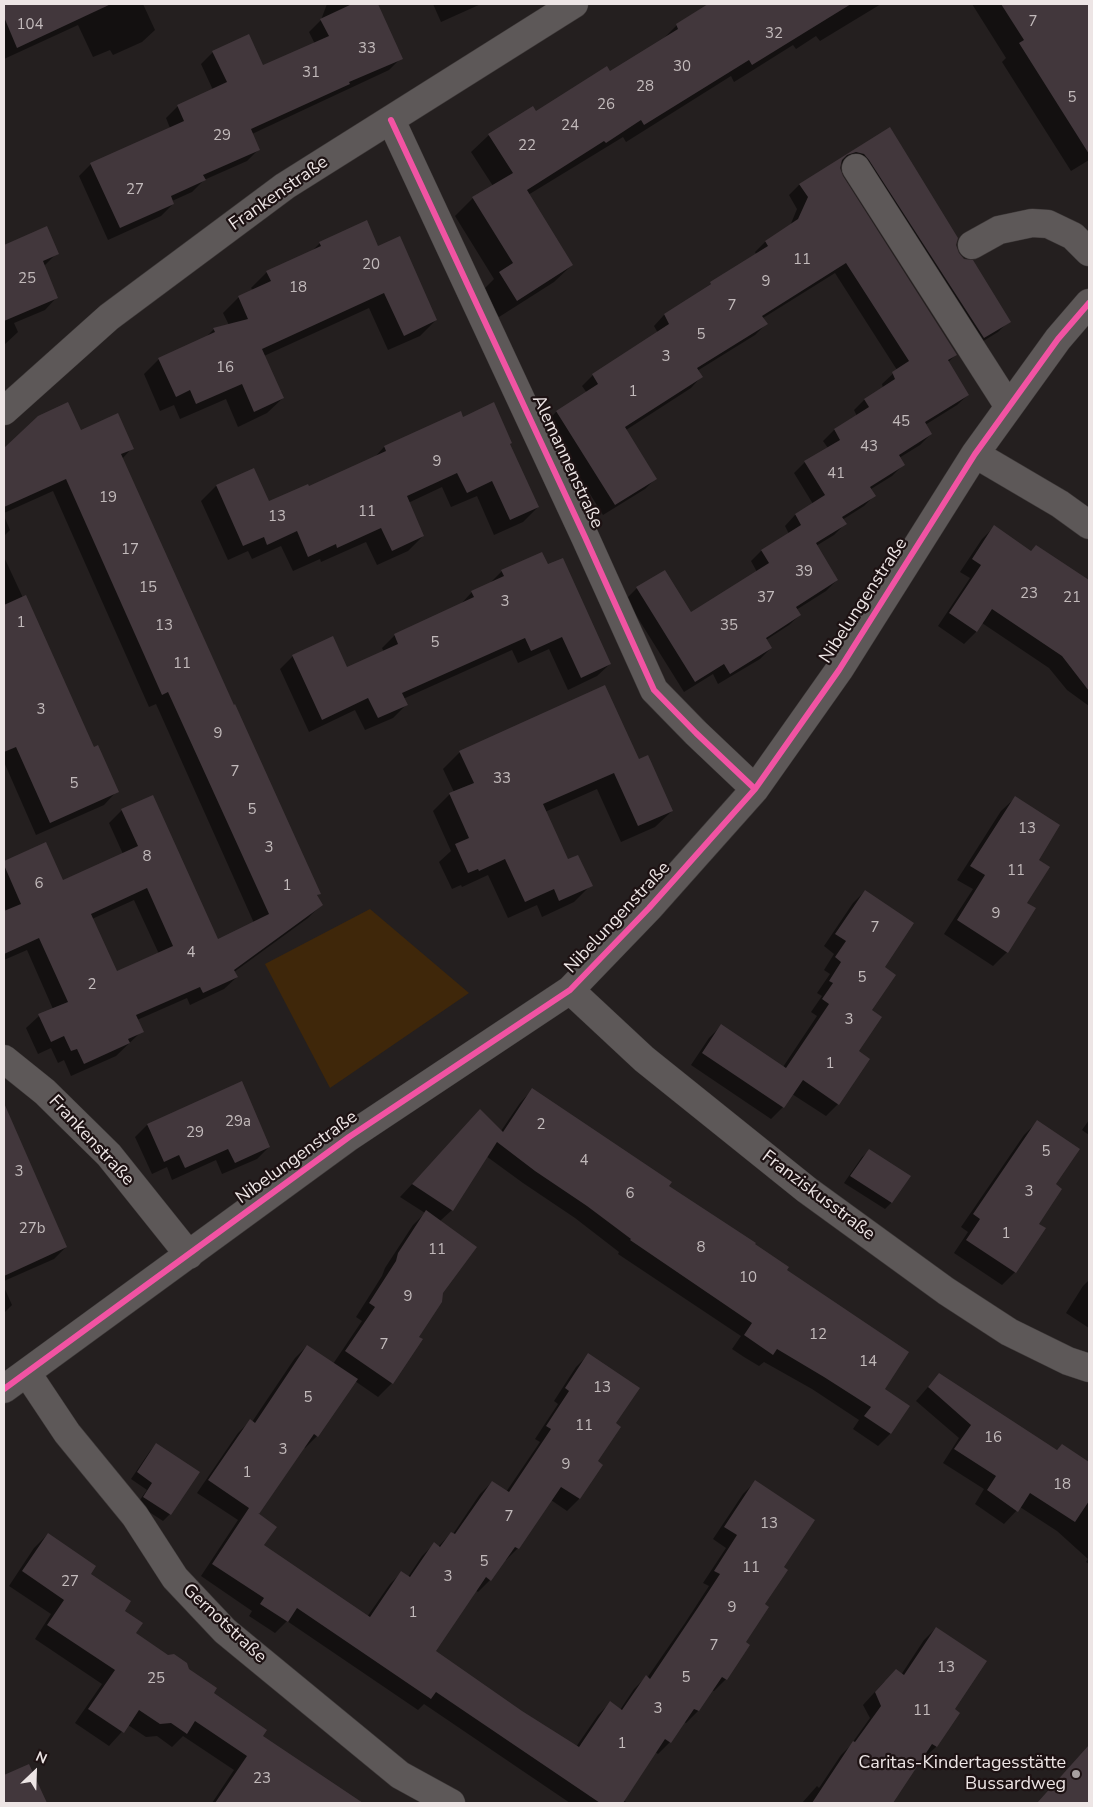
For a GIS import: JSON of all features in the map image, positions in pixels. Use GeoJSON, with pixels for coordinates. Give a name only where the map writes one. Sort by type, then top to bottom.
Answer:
{"type":"FeatureCollection","features":[{"type":"Feature","properties":{"kind":"street","name":"Frankenstraße"},"geometry":{"type":"LineString","coordinates":[[4,412],[109,317],[285,186],[574,4]]}},
{"type":"Feature","properties":{"kind":"street","name":"Alemannenstraße"},"geometry":{"type":"LineString","coordinates":[[391,120],[654,690],[696,734],[755,789]]}},
{"type":"Feature","properties":{"kind":"street"},"geometry":{"type":"LineString","coordinates":[[856,168],[1010,406]]}},
{"type":"Feature","properties":{"kind":"street"},"geometry":{"type":"LineString","coordinates":[[972,245],[999,230],[1032,223],[1048,224],[1061,229],[1073,236],[1089,252]]}},
{"type":"Feature","properties":{"kind":"street","name":"Nibelungenstraße"},"geometry":{"type":"LineString","coordinates":[[4,1389],[350,1137],[570,990],[649,908],[755,789],[839,670],[975,454],[1058,339],[1089,303]]}},
{"type":"Feature","properties":{"kind":"street"},"geometry":{"type":"LineString","coordinates":[[975,454],[1060,504],[1089,525]]}},
{"type":"Feature","properties":{"kind":"street","name":"Franziskusstraße"},"geometry":{"type":"LineString","coordinates":[[570,990],[644,1059],[815,1196],[946,1291],[1009,1332],[1068,1361],[1089,1368]]}},
{"type":"Feature","properties":{"kind":"street","name":"Frankenstraße"},"geometry":{"type":"LineString","coordinates":[[4,1059],[45,1092],[109,1155],[189,1255]]}},
{"type":"Feature","properties":{"kind":"street","name":"Gernotstraße"},"geometry":{"type":"LineString","coordinates":[[27,1373],[67,1433],[135,1516],[175,1578],[225,1631],[400,1775],[451,1803]]}},
{"type":"Feature","properties":{"kind":"shaded area"},"geometry":{"type":"Polygon","coordinates":[[[370,909],[469,993],[330,1088],[265,964],[370,909]]]}},
{"type":"Feature","properties":{"kind":"building"},"geometry":{"type":"Polygon","coordinates":[[[4,4],[111,4],[17,48],[4,17],[4,4]]]}},
{"type":"Feature","properties":{"kind":"building"},"geometry":{"type":"Polygon","coordinates":[[[352,4],[378,4],[403,59],[349,82],[350,84],[251,129],[260,150],[203,175],[206,180],[171,196],[174,204],[120,228],[90,163],[184,121],[177,105],[227,82],[212,51],[249,34],[263,65],[329,36],[320,19],[352,4]]]}},
{"type":"Feature","properties":{"kind":"building"},"geometry":{"type":"Polygon","coordinates":[[[708,4],[851,4],[752,65],[749,60],[644,125],[641,120],[606,143],[604,141],[527,190],[573,265],[517,301],[499,272],[513,263],[472,197],[513,173],[488,134],[533,106],[536,111],[607,66],[610,71],[678,29],[676,24],[708,4]]]}},
{"type":"Feature","properties":{"kind":"building"},"geometry":{"type":"Polygon","coordinates":[[[1001,4],[1089,4],[1089,154],[1019,43],[1024,40],[1001,4]]]}},
{"type":"Feature","properties":{"kind":"building"},"geometry":{"type":"Polygon","coordinates":[[[890,127],[958,238],[956,245],[959,253],[964,259],[973,260],[1011,322],[984,338],[869,160],[864,154],[856,152],[847,155],[842,160],[840,168],[843,176],[957,355],[948,360],[969,395],[925,422],[932,434],[899,455],[905,465],[870,487],[876,496],[842,517],[847,524],[816,543],[838,580],[796,607],[801,615],[766,638],[772,648],[730,674],[724,664],[695,682],[636,587],[665,570],[691,612],[769,563],[761,550],[801,525],[795,514],[825,495],[804,461],[840,440],[834,429],[869,407],[864,399],[895,379],[892,372],[909,361],[846,263],[762,316],[768,324],[697,368],[703,377],[625,427],[657,479],[615,505],[556,411],[598,384],[592,374],[669,324],[664,314],[711,284],[710,282],[768,246],[765,241],[798,219],[808,197],[799,184],[890,127]]]}},
{"type":"Feature","properties":{"kind":"building"},"geometry":{"type":"Polygon","coordinates":[[[367,220],[378,246],[400,236],[437,320],[404,336],[384,293],[262,349],[284,398],[254,412],[242,384],[196,404],[190,390],[176,397],[158,358],[215,332],[213,328],[248,319],[238,296],[271,281],[266,271],[321,246],[319,242],[367,220]]]}},
{"type":"Feature","properties":{"kind":"building"},"geometry":{"type":"Polygon","coordinates":[[[47,226],[59,254],[43,261],[58,298],[4,321],[4,245],[47,226]]]}},
{"type":"Feature","properties":{"kind":"building"},"geometry":{"type":"Polygon","coordinates":[[[68,402],[81,430],[118,413],[134,449],[121,454],[321,894],[317,895],[323,905],[234,970],[238,977],[203,993],[200,987],[136,1015],[144,1032],[128,1039],[130,1043],[84,1064],[77,1049],[71,1051],[64,1036],[51,1042],[38,1014],[68,1002],[39,938],[4,954],[4,911],[21,904],[4,861],[46,842],[63,880],[138,846],[121,809],[153,795],[218,939],[269,914],[168,692],[162,695],[66,479],[4,507],[4,448],[38,416],[68,402]],[[147,888],[91,914],[117,971],[173,946],[147,888]]]}},
{"type":"Feature","properties":{"kind":"building"},"geometry":{"type":"Polygon","coordinates":[[[494,402],[512,443],[510,444],[539,507],[510,520],[492,481],[467,493],[457,473],[407,496],[424,536],[392,551],[381,528],[337,548],[336,544],[308,557],[297,531],[267,545],[264,537],[243,546],[216,485],[254,468],[269,501],[308,484],[309,486],[386,451],[384,446],[461,411],[463,417],[494,402]]]}},
{"type":"Feature","properties":{"kind":"building"},"geometry":{"type":"Polygon","coordinates":[[[994,525],[1031,551],[1036,545],[1089,580],[1089,691],[1062,656],[992,609],[977,632],[949,613],[981,565],[972,559],[994,525]]]}},
{"type":"Feature","properties":{"kind":"building"},"geometry":{"type":"Polygon","coordinates":[[[542,552],[548,564],[563,558],[611,664],[581,678],[562,637],[531,651],[525,638],[402,693],[408,705],[378,718],[368,698],[322,720],[292,655],[333,636],[347,667],[398,644],[394,634],[474,597],[471,591],[504,576],[501,570],[542,552]]]}},
{"type":"Feature","properties":{"kind":"building"},"geometry":{"type":"Polygon","coordinates":[[[26,595],[94,747],[98,745],[119,792],[50,823],[16,747],[4,752],[4,605],[26,595]]]}},
{"type":"Feature","properties":{"kind":"building"},"geometry":{"type":"Polygon","coordinates":[[[605,685],[639,759],[648,755],[673,811],[638,826],[614,773],[543,804],[568,859],[578,855],[593,886],[559,901],[554,889],[525,902],[505,859],[479,871],[478,869],[468,873],[455,844],[469,838],[449,793],[474,783],[459,751],[605,685]]]}},
{"type":"Feature","properties":{"kind":"building"},"geometry":{"type":"Polygon","coordinates":[[[1015,796],[1060,825],[1039,860],[1050,867],[1027,903],[1036,908],[1008,953],[957,920],[985,875],[970,866],[1015,796]]]}},
{"type":"Feature","properties":{"kind":"building"},"geometry":{"type":"Polygon","coordinates":[[[865,890],[914,923],[885,967],[896,975],[872,1010],[882,1017],[859,1051],[870,1059],[839,1105],[803,1080],[784,1108],[702,1053],[721,1024],[786,1068],[829,1004],[822,999],[833,983],[829,981],[841,962],[835,957],[846,941],[835,934],[865,890]]]}},
{"type":"Feature","properties":{"kind":"building"},"geometry":{"type":"Polygon","coordinates":[[[242,1081],[270,1147],[235,1163],[228,1149],[185,1168],[179,1155],[164,1162],[147,1124],[242,1081]]]}},
{"type":"Feature","properties":{"kind":"building"},"geometry":{"type":"Polygon","coordinates":[[[532,1088],[672,1182],[669,1186],[756,1243],[789,1267],[787,1270],[909,1352],[885,1389],[910,1406],[891,1434],[864,1416],[871,1407],[777,1349],[773,1355],[744,1335],[752,1323],[630,1240],[587,1206],[535,1171],[497,1142],[453,1211],[412,1184],[480,1109],[503,1132],[532,1088]]]}},
{"type":"Feature","properties":{"kind":"building"},"geometry":{"type":"Polygon","coordinates":[[[4,1103],[67,1247],[4,1276],[4,1103]]]}},
{"type":"Feature","properties":{"kind":"building"},"geometry":{"type":"Polygon","coordinates":[[[1037,1120],[1080,1149],[1056,1184],[1062,1189],[1039,1224],[1046,1228],[1016,1273],[966,1240],[980,1219],[973,1214],[1037,1120]]]}},
{"type":"Feature","properties":{"kind":"building"},"geometry":{"type":"Polygon","coordinates":[[[869,1149],[911,1176],[892,1203],[850,1176],[869,1149]]]}},
{"type":"Feature","properties":{"kind":"building"},"geometry":{"type":"Polygon","coordinates":[[[426,1210],[477,1247],[443,1293],[442,1302],[419,1337],[423,1339],[393,1384],[345,1351],[375,1307],[369,1303],[426,1210]]]}},
{"type":"Feature","properties":{"kind":"building"},"geometry":{"type":"Polygon","coordinates":[[[307,1345],[358,1379],[318,1437],[314,1434],[259,1514],[277,1527],[264,1545],[370,1617],[401,1571],[410,1577],[434,1542],[440,1547],[451,1532],[455,1534],[492,1481],[509,1492],[551,1429],[546,1426],[569,1391],[565,1388],[588,1353],[640,1388],[616,1423],[621,1427],[598,1461],[603,1465],[580,1499],[561,1487],[519,1549],[515,1547],[491,1581],[486,1577],[436,1651],[522,1711],[579,1747],[610,1701],[622,1710],[646,1675],[650,1679],[697,1609],[720,1574],[714,1571],[737,1535],[724,1527],[755,1480],[815,1520],[784,1567],[788,1570],[765,1604],[769,1607],[746,1642],[750,1645],[727,1680],[722,1677],[699,1711],[694,1709],[671,1743],[665,1739],[623,1803],[600,1803],[436,1692],[431,1699],[297,1608],[288,1622],[260,1604],[264,1598],[212,1564],[249,1508],[208,1480],[250,1419],[255,1423],[307,1345]]]}},
{"type":"Feature","properties":{"kind":"building"},"geometry":{"type":"Polygon","coordinates":[[[939,1373],[1057,1450],[1062,1444],[1089,1462],[1089,1501],[1075,1522],[1030,1493],[1018,1512],[987,1490],[996,1476],[954,1449],[971,1425],[928,1387],[939,1373]]]}},
{"type":"Feature","properties":{"kind":"building"},"geometry":{"type":"Polygon","coordinates":[[[156,1443],[200,1472],[171,1515],[143,1497],[152,1483],[137,1472],[156,1443]]]}},
{"type":"Feature","properties":{"kind":"building"},"geometry":{"type":"Polygon","coordinates":[[[48,1533],[96,1566],[91,1574],[131,1601],[125,1611],[143,1623],[136,1633],[168,1655],[174,1654],[187,1663],[189,1669],[217,1688],[214,1693],[267,1730],[263,1736],[363,1803],[215,1803],[247,1756],[195,1721],[187,1734],[171,1723],[160,1724],[139,1710],[124,1733],[88,1709],[115,1670],[47,1625],[64,1600],[22,1571],[48,1533]]]}},
{"type":"Feature","properties":{"kind":"building"},"geometry":{"type":"Polygon","coordinates":[[[936,1627],[987,1661],[955,1709],[960,1713],[937,1747],[932,1744],[893,1803],[812,1803],[853,1741],[855,1742],[881,1706],[875,1692],[896,1669],[904,1675],[936,1627]]]}},
{"type":"Feature","properties":{"kind":"building","name":"Caritas-Kindertagesstätte Bussardweg"},"geometry":{"type":"Polygon","coordinates":[[[1089,1745],[1089,1803],[1037,1803],[1089,1745]]]}},
{"type":"Feature","properties":{"kind":"building"},"geometry":{"type":"Polygon","coordinates":[[[29,1764],[47,1803],[4,1803],[4,1775],[29,1764]]]}},
{"type":"Feature","properties":{"kind":"cycle path"},"geometry":{"type":"LineString","coordinates":[[391,120],[654,690],[755,789]]}},
{"type":"Feature","properties":{"kind":"cycle path"},"geometry":{"type":"LineString","coordinates":[[4,1389],[349,1137],[570,990],[649,908],[755,789],[839,670],[975,454],[1058,339],[1089,303]]}},
{"type":"Feature","properties":{"kind":"place","name":"Caritas-Kindertagesstätte Bussardweg"},"geometry":{"type":"Point","coordinates":[1076,1774]}}]}
